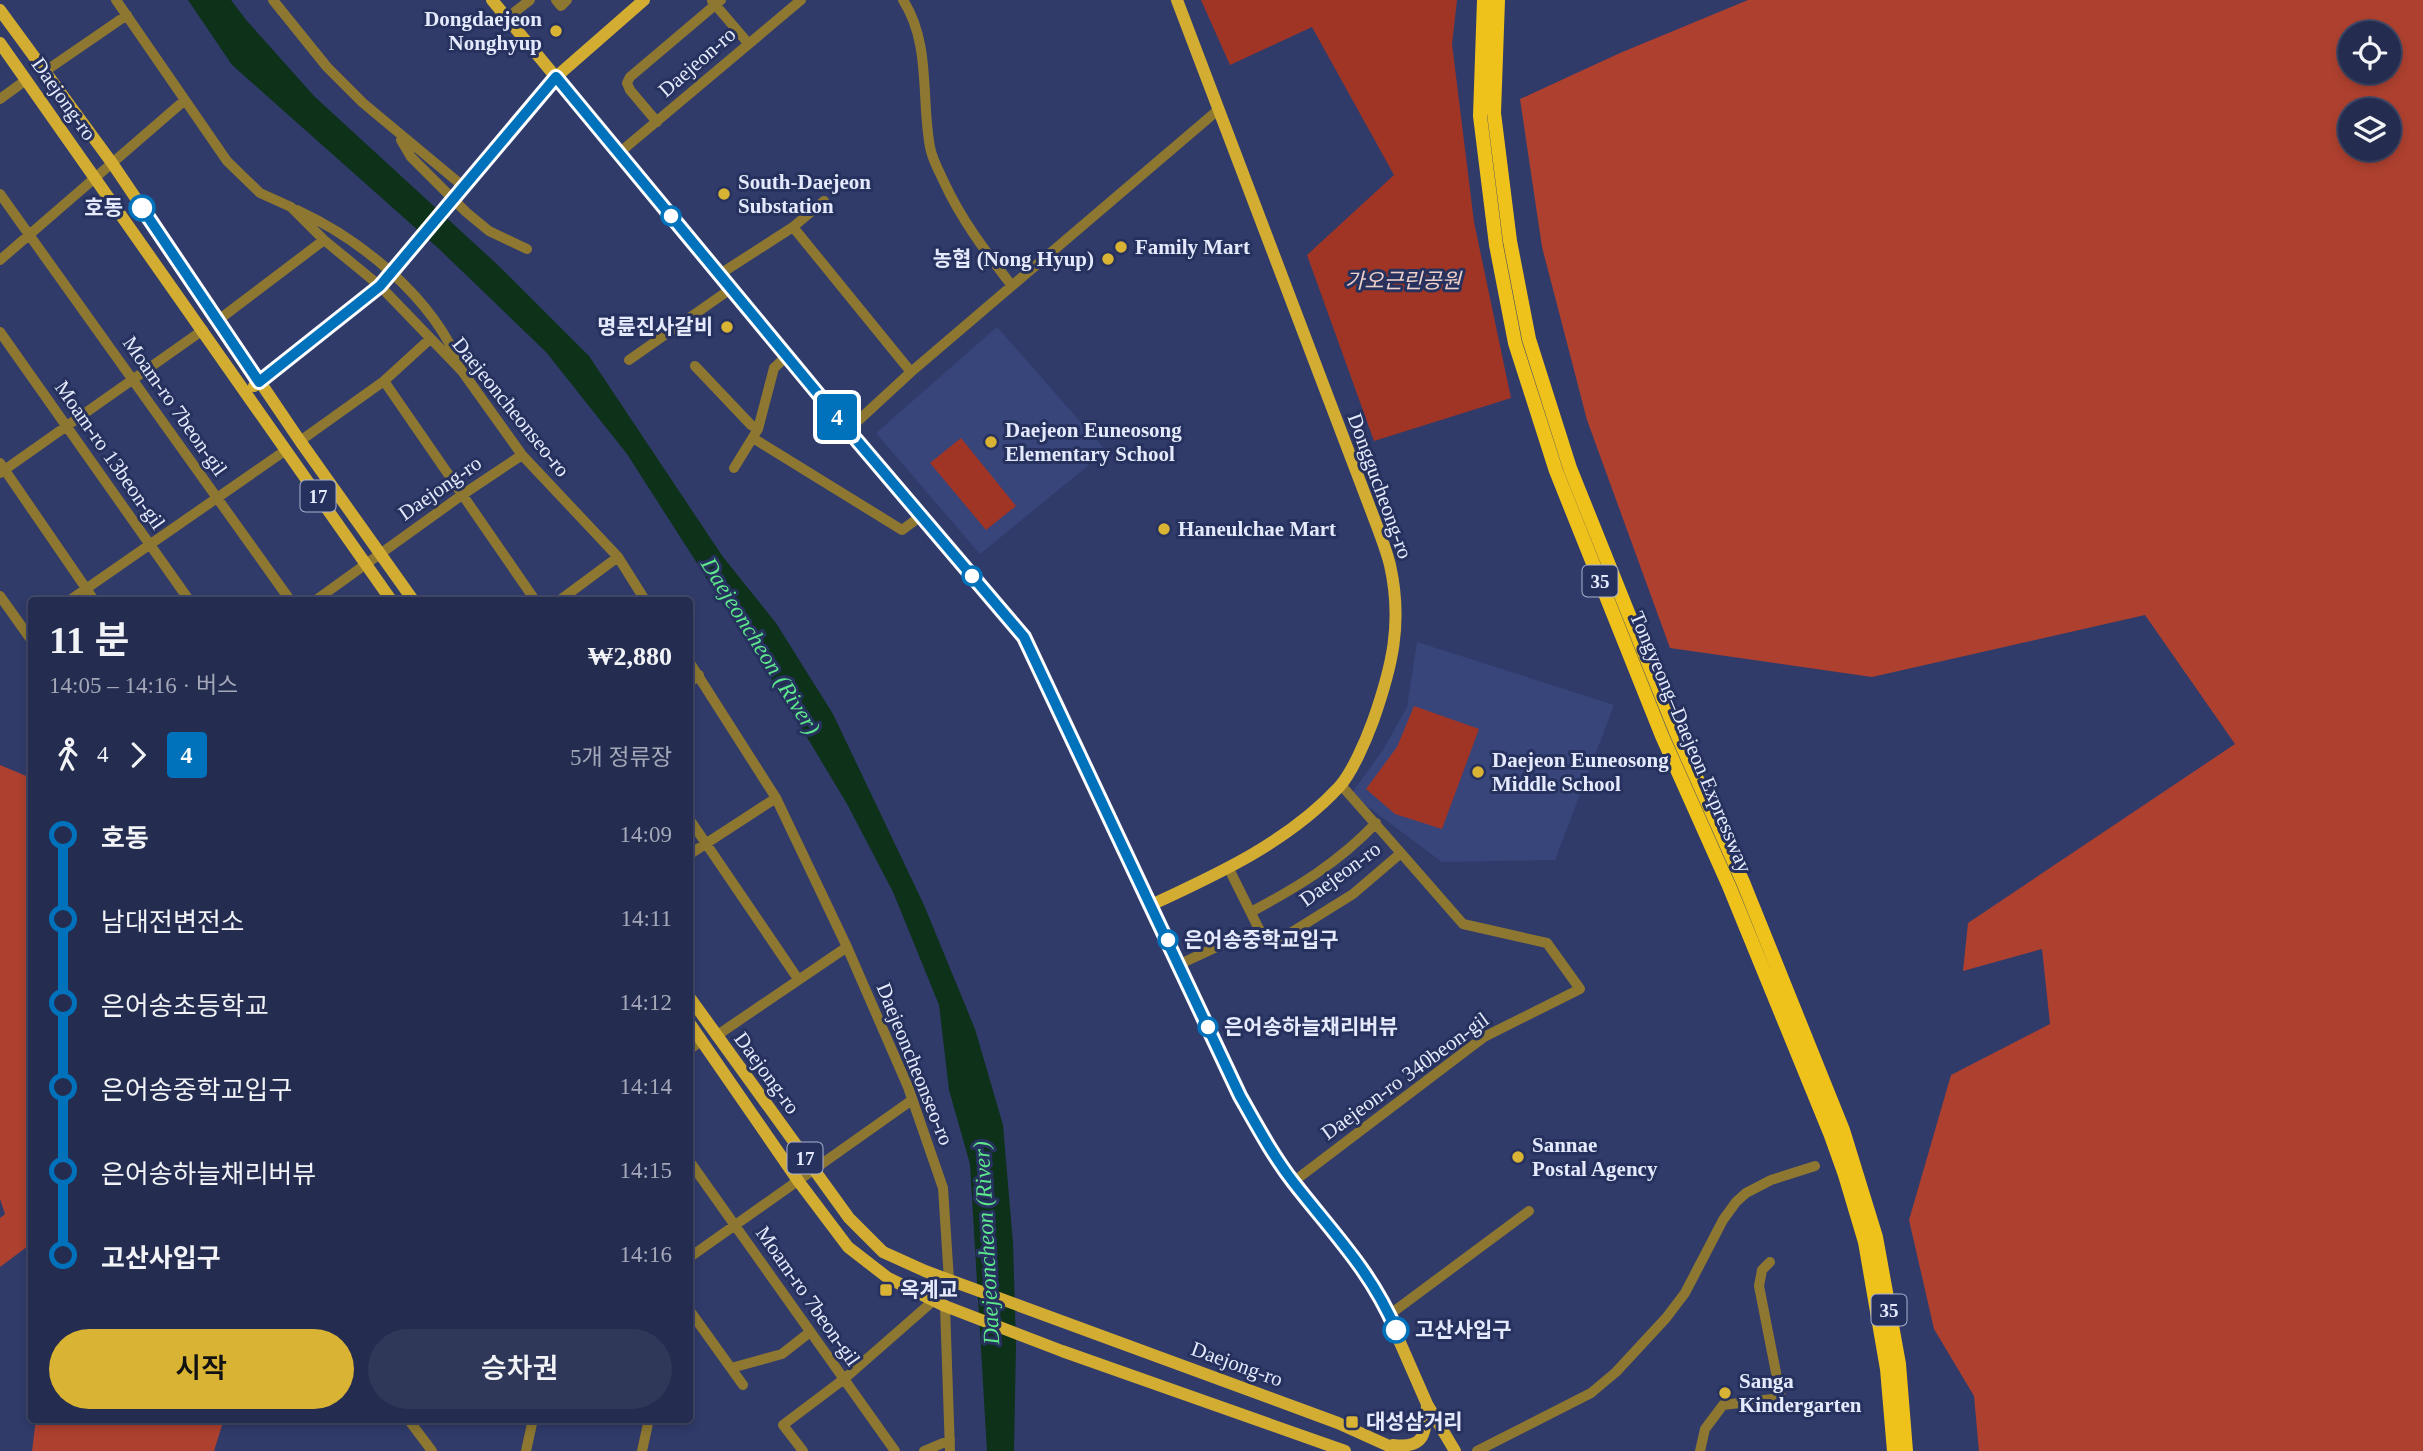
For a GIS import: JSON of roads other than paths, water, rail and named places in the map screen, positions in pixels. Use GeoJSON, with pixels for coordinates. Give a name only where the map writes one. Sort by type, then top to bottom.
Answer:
{"type":"FeatureCollection","features":[{"type":"Feature","properties":{"kind":"highway","name":"Tongyeong–Daejeon Expressway"},"geometry":{"type":"LineString","coordinates":[[1484,0],[1480,116],[1496,245],[1515,342],[1556,471],[1662,736],[1837,1131]]}},
{"type":"Feature","properties":{"kind":"highway","name":"Tongyeong–Daejeon Expressway"},"geometry":{"type":"LineString","coordinates":[[1498,0],[1494,113],[1510,241],[1529,339],[1575,480],[1676,732],[1743,883],[1876,1237],[1899,1364],[1906,1451]]}},
{"type":"Feature","properties":{"kind":"highway","name":"Tongyeong–Daejeon Expressway"},"geometry":{"type":"LineString","coordinates":[[1851,1174],[1887,1369],[1894,1451]]}},
{"type":"Feature","properties":{"kind":"main road"},"geometry":{"type":"LineString","coordinates":[[492,0],[848,430],[1024,637],[1240,1096],[1266,1143],[1293,1182],[1359,1262],[1390,1315],[1427,1404],[1455,1451]]}},
{"type":"Feature","properties":{"kind":"main road"},"geometry":{"type":"LineString","coordinates":[[246,392],[380,286],[556,77],[644,0]]}},
{"type":"Feature","properties":{"kind":"main road","name":"Donggucheong-ro"},"geometry":{"type":"LineString","coordinates":[[1151,905],[1229,869],[1302,822],[1341,785],[1368,734],[1389,676],[1397,626],[1390,565],[1177,0]]}},
{"type":"Feature","properties":{"kind":"main road","name":"Daejong-ro"},"geometry":{"type":"LineString","coordinates":[[0,10],[112,163],[259,382],[411,597]]}},
{"type":"Feature","properties":{"kind":"main road","name":"Daejong-ro"},"geometry":{"type":"LineString","coordinates":[[0,43],[389,597]]}},
{"type":"Feature","properties":{"kind":"main road","name":"Daejong-ro"},"geometry":{"type":"LineString","coordinates":[[693,1002],[849,1218],[883,1252],[950,1280],[1338,1423],[1395,1448]]}},
{"type":"Feature","properties":{"kind":"main road","name":"Daejong-ro"},"geometry":{"type":"LineString","coordinates":[[693,1029],[799,1182],[848,1247],[888,1278],[939,1304]]}},
{"type":"Feature","properties":{"kind":"main road","name":"17"},"geometry":{"type":"LineString","coordinates":[[939,1304],[1341,1450]]}},
{"type":"Feature","properties":{"kind":"main road"},"geometry":{"type":"LineString","coordinates":[[1395,1448],[1409,1447],[1419,1442],[1425,1431],[1427,1404]]}},
{"type":"Feature","properties":{"kind":"main road"},"geometry":{"type":"LineString","coordinates":[[1441,1427],[1442,1451]]}},
{"type":"Feature","properties":{"kind":"street","name":"Daejeoncheonseo-ro"},"geometry":{"type":"LineString","coordinates":[[116,0],[227,161],[260,192],[290,207],[324,240],[380,286],[463,371],[522,455],[618,557],[643,597]]}},
{"type":"Feature","properties":{"kind":"street"},"geometry":{"type":"LineString","coordinates":[[273,0],[327,67],[397,134],[462,189]]}},
{"type":"Feature","properties":{"kind":"street"},"geometry":{"type":"LineString","coordinates":[[507,18],[530,0]]}},
{"type":"Feature","properties":{"kind":"street"},"geometry":{"type":"LineString","coordinates":[[556,0],[561,6],[568,0]]}},
{"type":"Feature","properties":{"kind":"street","name":"Daejeon-ro"},"geometry":{"type":"LineString","coordinates":[[619,153],[801,0]]}},
{"type":"Feature","properties":{"kind":"street"},"geometry":{"type":"LineString","coordinates":[[904,0],[919,37],[930,150],[958,212],[1012,286]]}},
{"type":"Feature","properties":{"kind":"street"},"geometry":{"type":"LineString","coordinates":[[657,122],[630,90],[630,77],[716,2],[748,43]]}},
{"type":"Feature","properties":{"kind":"street","name":"Daejong-ro"},"geometry":{"type":"LineString","coordinates":[[44,72],[127,15]]}},
{"type":"Feature","properties":{"kind":"street"},"geometry":{"type":"LineString","coordinates":[[0,99],[26,80]]}},
{"type":"Feature","properties":{"kind":"street","name":"Daejong-ro"},"geometry":{"type":"LineString","coordinates":[[96,178],[185,100]]}},
{"type":"Feature","properties":{"kind":"street"},"geometry":{"type":"LineString","coordinates":[[848,430],[911,372],[1218,110]]}},
{"type":"Feature","properties":{"kind":"street"},"geometry":{"type":"LineString","coordinates":[[397,134],[411,157],[466,212],[489,231],[527,249]]}},
{"type":"Feature","properties":{"kind":"street"},"geometry":{"type":"LineString","coordinates":[[0,260],[96,178]]}},
{"type":"Feature","properties":{"kind":"street","name":"Moam-ro 7beon-gil"},"geometry":{"type":"LineString","coordinates":[[0,194],[288,597]]}},
{"type":"Feature","properties":{"kind":"street"},"geometry":{"type":"LineString","coordinates":[[720,274],[793,227],[824,201]]}},
{"type":"Feature","properties":{"kind":"street"},"geometry":{"type":"LineString","coordinates":[[290,207],[343,234],[398,279],[433,319],[455,352],[463,371]]}},
{"type":"Feature","properties":{"kind":"street"},"geometry":{"type":"LineString","coordinates":[[793,227],[911,372]]}},
{"type":"Feature","properties":{"kind":"street"},"geometry":{"type":"LineString","coordinates":[[217,321],[324,240]]}},
{"type":"Feature","properties":{"kind":"street"},"geometry":{"type":"LineString","coordinates":[[629,360],[732,288]]}},
{"type":"Feature","properties":{"kind":"street"},"geometry":{"type":"LineString","coordinates":[[92,597],[2,469],[203,330]]}},
{"type":"Feature","properties":{"kind":"street","name":"Moam-ro 13beon-gil"},"geometry":{"type":"LineString","coordinates":[[0,331],[187,597]]}},
{"type":"Feature","properties":{"kind":"street"},"geometry":{"type":"LineString","coordinates":[[300,441],[384,381],[430,339]]}},
{"type":"Feature","properties":{"kind":"street"},"geometry":{"type":"LineString","coordinates":[[733,468],[756,434],[774,368],[787,356]]}},
{"type":"Feature","properties":{"kind":"street"},"geometry":{"type":"LineString","coordinates":[[695,366],[751,425],[756,434],[902,530],[921,516]]}},
{"type":"Feature","properties":{"kind":"street"},"geometry":{"type":"LineString","coordinates":[[384,381],[533,597]]}},
{"type":"Feature","properties":{"kind":"street"},"geometry":{"type":"LineString","coordinates":[[74,597],[286,450]]}},
{"type":"Feature","properties":{"kind":"street","name":"Daejong-ro"},"geometry":{"type":"LineString","coordinates":[[320,597],[522,455]]}},
{"type":"Feature","properties":{"kind":"street"},"geometry":{"type":"LineString","coordinates":[[564,597],[618,557]]}},
{"type":"Feature","properties":{"kind":"street"},"geometry":{"type":"LineString","coordinates":[[0,596],[28,629]]}},
{"type":"Feature","properties":{"kind":"street","name":"Daejeoncheonseo-ro"},"geometry":{"type":"LineString","coordinates":[[694,679],[776,798],[847,947],[912,1100],[943,1188],[950,1280]]}},
{"type":"Feature","properties":{"kind":"street","name":"Daejeon-ro"},"geometry":{"type":"LineString","coordinates":[[1180,964],[1234,939],[1247,936],[1265,941],[1284,937],[1353,894],[1401,853],[1341,785]]}},
{"type":"Feature","properties":{"kind":"street"},"geometry":{"type":"LineString","coordinates":[[693,852],[776,798]]}},
{"type":"Feature","properties":{"kind":"street"},"geometry":{"type":"LineString","coordinates":[[1251,912],[1312,878],[1338,860],[1376,823]]}},
{"type":"Feature","properties":{"kind":"street"},"geometry":{"type":"LineString","coordinates":[[693,824],[798,979]]}},
{"type":"Feature","properties":{"kind":"street","name":"Daejeon-ro 340beon-gil"},"geometry":{"type":"LineString","coordinates":[[1293,1182],[1484,1037],[1580,989],[1547,943],[1463,924],[1401,853]]}},
{"type":"Feature","properties":{"kind":"street"},"geometry":{"type":"LineString","coordinates":[[1229,869],[1265,941]]}},
{"type":"Feature","properties":{"kind":"street"},"geometry":{"type":"LineString","coordinates":[[716,1036],[847,947]]}},
{"type":"Feature","properties":{"kind":"street","name":"Daejong-ro"},"geometry":{"type":"LineString","coordinates":[[693,1047],[701,1041]]}},
{"type":"Feature","properties":{"kind":"street"},"geometry":{"type":"LineString","coordinates":[[693,1255],[912,1100]]}},
{"type":"Feature","properties":{"kind":"street"},"geometry":{"type":"LineString","coordinates":[[1477,1451],[1591,1394],[1616,1372],[1666,1318],[1685,1293],[1723,1220],[1736,1202],[1746,1193],[1771,1180],[1815,1166]]}},
{"type":"Feature","properties":{"kind":"street","name":"Moam-ro 7beon-gil"},"geometry":{"type":"LineString","coordinates":[[693,1167],[895,1451]]}},
{"type":"Feature","properties":{"kind":"street"},"geometry":{"type":"LineString","coordinates":[[1390,1315],[1529,1211]]}},
{"type":"Feature","properties":{"kind":"street"},"geometry":{"type":"LineString","coordinates":[[1700,1451],[1705,1429],[1723,1405],[1781,1398],[1759,1286],[1762,1270],[1770,1262]]}},
{"type":"Feature","properties":{"kind":"street"},"geometry":{"type":"LineString","coordinates":[[803,1451],[783,1425],[939,1304]]}},
{"type":"Feature","properties":{"kind":"street"},"geometry":{"type":"LineString","coordinates":[[924,1451],[950,1446],[939,1304]]}},
{"type":"Feature","properties":{"kind":"street"},"geometry":{"type":"LineString","coordinates":[[693,1315],[743,1385]]}},
{"type":"Feature","properties":{"kind":"street"},"geometry":{"type":"LineString","coordinates":[[731,1368],[782,1353],[810,1332]]}},
{"type":"Feature","properties":{"kind":"street"},"geometry":{"type":"LineString","coordinates":[[411,1423],[432,1451]]}},
{"type":"Feature","properties":{"kind":"street"},"geometry":{"type":"LineString","coordinates":[[529,1450],[532,1423]]}},
{"type":"Feature","properties":{"kind":"street"},"geometry":{"type":"LineString","coordinates":[[642,1451],[648,1423]]}},
{"type":"Feature","properties":{"kind":"water","name":"Daejeoncheon (River)"},"geometry":{"type":"Polygon","coordinates":[[[188,0],[231,0],[314,96],[500,267],[589,356],[723,557],[776,623],[833,714],[924,905],[975,1029],[1003,1125],[1013,1243],[1016,1344],[1014,1451],[987,1451],[970,1164],[949,1090],[939,1005],[893,892],[847,804],[784,699],[627,454],[546,352],[438,248],[232,65],[188,0]]]}},
{"type":"Feature","properties":{"kind":"place","name":"Dongdaejeon Nonghyup"},"geometry":{"type":"Point","coordinates":[556,31]}},
{"type":"Feature","properties":{"kind":"place","name":"South-Daejeon Substation"},"geometry":{"type":"Point","coordinates":[724,194]}},
{"type":"Feature","properties":{"kind":"place","name":"호동"},"geometry":{"type":"Point","coordinates":[142,208]}},
{"type":"Feature","properties":{"kind":"place","name":"Family Mart"},"geometry":{"type":"Point","coordinates":[1121,247]}},
{"type":"Feature","properties":{"kind":"place","name":"농협 (Nong Hyup)"},"geometry":{"type":"Point","coordinates":[1108,259]}},
{"type":"Feature","properties":{"kind":"place","name":"명륜진사갈비"},"geometry":{"type":"Point","coordinates":[727,327]}},
{"type":"Feature","properties":{"kind":"place","name":"Daejeon Euneosong Elementary School"},"geometry":{"type":"Point","coordinates":[991,442]}},
{"type":"Feature","properties":{"kind":"place","name":"Haneulchae Mart"},"geometry":{"type":"Point","coordinates":[1164,529]}},
{"type":"Feature","properties":{"kind":"place","name":"Daejeon Euneosong Middle School"},"geometry":{"type":"Point","coordinates":[1478,772]}},
{"type":"Feature","properties":{"kind":"place","name":"은어송중학교입구"},"geometry":{"type":"Point","coordinates":[1168,940]}},
{"type":"Feature","properties":{"kind":"place","name":"은어송하늘채리버뷰"},"geometry":{"type":"Point","coordinates":[1208,1027]}},
{"type":"Feature","properties":{"kind":"place","name":"Sannae Postal Agency"},"geometry":{"type":"Point","coordinates":[1518,1157]}},
{"type":"Feature","properties":{"kind":"place","name":"옥계교"},"geometry":{"type":"Point","coordinates":[886,1290]}},
{"type":"Feature","properties":{"kind":"place","name":"고산사입구"},"geometry":{"type":"Point","coordinates":[1396,1330]}},
{"type":"Feature","properties":{"kind":"place","name":"Sanga Kindergarten"},"geometry":{"type":"Point","coordinates":[1725,1393]}},
{"type":"Feature","properties":{"kind":"place","name":"대성삼거리"},"geometry":{"type":"Point","coordinates":[1352,1422]}},
{"type":"Feature","properties":{"kind":"park label","name":"가오근린공원"},"geometry":{"type":"Point","coordinates":[1403,281]}}]}
